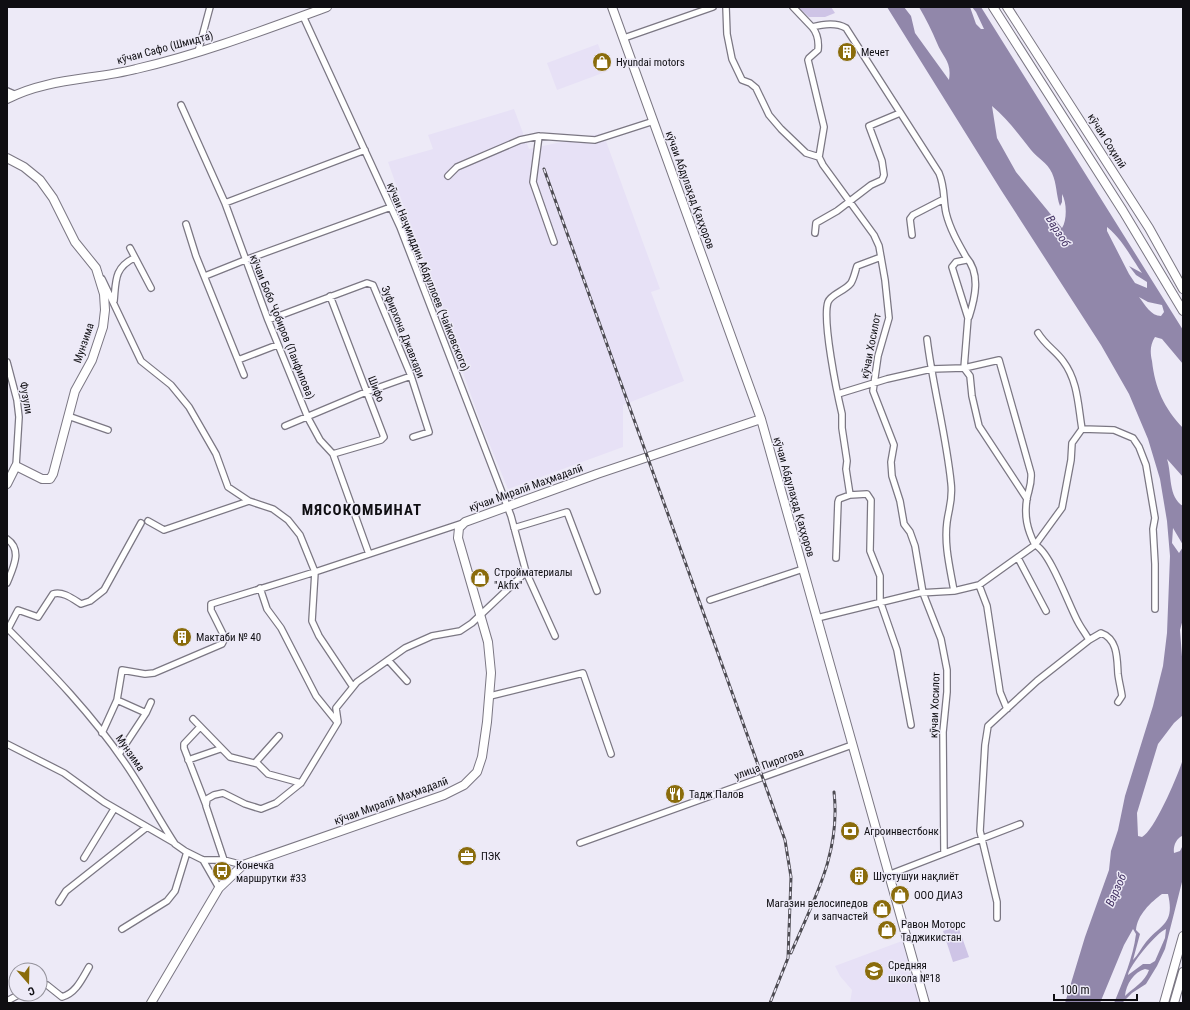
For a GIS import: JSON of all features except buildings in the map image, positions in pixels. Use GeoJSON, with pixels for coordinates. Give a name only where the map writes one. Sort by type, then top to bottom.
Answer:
{"type":"FeatureCollection","features":[{"type":"Feature","properties":{"kind":"main road","name":"кӯчаи Сафо (Шмидта)"},"geometry":{"type":"LineString","coordinates":[[7,100],[16,95],[45,85],[135,70],[198,52],[303,16],[311,10],[327,7]]}},
{"type":"Feature","properties":{"kind":"main road","name":"кӯчаи Абдулаҳад Қаҳҳоров"},"geometry":{"type":"LineString","coordinates":[[612,7],[761,419],[925,1003]]}},
{"type":"Feature","properties":{"kind":"main road"},"geometry":{"type":"LineString","coordinates":[[993,7],[1183,311]]}},
{"type":"Feature","properties":{"kind":"main road","name":"кӯчаи Соҳилӣ"},"geometry":{"type":"LineString","coordinates":[[1007,7],[1149,228],[1183,289]]}},
{"type":"Feature","properties":{"kind":"main road"},"geometry":{"type":"LineString","coordinates":[[1058,111],[1067,108],[1070,103]]}},
{"type":"Feature","properties":{"kind":"main road"},"geometry":{"type":"LineString","coordinates":[[1075,136],[1077,129],[1081,127],[1086,128]]}},
{"type":"Feature","properties":{"kind":"main road","name":"Мунзима"},"geometry":{"type":"LineString","coordinates":[[7,158],[24,167],[40,180],[53,198],[75,242],[96,268],[104,294],[105,310],[103,327],[92,360],[75,391],[53,474],[50,479],[42,479],[16,466]]}},
{"type":"Feature","properties":{"kind":"main road","name":"кӯчаи Миралӣ Маҳмадалӣ"},"geometry":{"type":"LineString","coordinates":[[151,1003],[219,888],[244,865],[444,795],[464,786],[477,772],[482,756],[490,696],[491,673],[488,642],[458,538],[459,528],[465,522],[506,506],[761,419]]}},
{"type":"Feature","properties":{"kind":"main road","name":"Фузули"},"geometry":{"type":"LineString","coordinates":[[7,484],[16,466]]}},
{"type":"Feature","properties":{"kind":"main road"},"geometry":{"type":"LineString","coordinates":[[1164,1003],[1183,936]]}},
{"type":"Feature","properties":{"kind":"main road"},"geometry":{"type":"LineString","coordinates":[[1174,1003],[1183,972]]}},
{"type":"Feature","properties":{"kind":"street"},"geometry":{"type":"LineString","coordinates":[[198,52],[210,7]]}},
{"type":"Feature","properties":{"kind":"street"},"geometry":{"type":"LineString","coordinates":[[624,38],[712,7]]}},
{"type":"Feature","properties":{"kind":"street"},"geometry":{"type":"LineString","coordinates":[[726,7],[732,59],[742,80],[750,83],[756,88],[769,115],[781,129],[806,153],[819,157],[824,127],[808,60],[818,50],[819,44],[816,32],[793,7]]}},
{"type":"Feature","properties":{"kind":"street","name":"кӯчаи Наҷмиддин Абдуллоев (Чайковского)"},"geometry":{"type":"LineString","coordinates":[[303,16],[391,207],[438,323],[506,506],[514,528],[526,572],[555,636]]}},
{"type":"Feature","properties":{"kind":"street"},"geometry":{"type":"LineString","coordinates":[[812,27],[824,24],[842,25],[846,28],[939,173],[945,194],[944,199],[946,214],[954,236],[966,257],[970,261],[974,274],[976,297],[968,318],[964,368],[970,376],[972,396],[979,426],[1027,499]]}},
{"type":"Feature","properties":{"kind":"street"},"geometry":{"type":"LineString","coordinates":[[7,91],[16,95]]}},
{"type":"Feature","properties":{"kind":"street","name":"кӯчаи Бобо Ҷобиров (Панфилова)"},"geometry":{"type":"LineString","coordinates":[[181,105],[225,203],[277,345],[308,418],[320,440],[332,454],[369,554]]}},
{"type":"Feature","properties":{"kind":"street"},"geometry":{"type":"LineString","coordinates":[[815,233],[816,223],[837,211],[871,184],[882,180],[884,175],[882,161],[869,126],[900,113]]}},
{"type":"Feature","properties":{"kind":"street"},"geometry":{"type":"LineString","coordinates":[[448,176],[457,167],[470,160],[520,140],[540,136],[595,140],[654,121]]}},
{"type":"Feature","properties":{"kind":"street"},"geometry":{"type":"LineString","coordinates":[[540,136],[533,182],[554,242]]}},
{"type":"Feature","properties":{"kind":"street"},"geometry":{"type":"LineString","coordinates":[[225,203],[364,150]]}},
{"type":"Feature","properties":{"kind":"street","name":"кӯчаи Хосилот"},"geometry":{"type":"LineString","coordinates":[[819,157],[823,166],[877,240],[881,257],[888,298],[889,318],[878,356],[874,393],[894,444],[891,462],[892,476],[900,501],[904,524],[910,532],[915,546],[923,594],[941,639],[947,670],[947,692],[943,732],[944,853]]}},
{"type":"Feature","properties":{"kind":"street"},"geometry":{"type":"LineString","coordinates":[[912,235],[910,219],[914,215],[944,199]]}},
{"type":"Feature","properties":{"kind":"street"},"geometry":{"type":"LineString","coordinates":[[205,276],[391,207]]}},
{"type":"Feature","properties":{"kind":"street"},"geometry":{"type":"LineString","coordinates":[[186,224],[196,256],[244,375]]}},
{"type":"Feature","properties":{"kind":"street"},"geometry":{"type":"LineString","coordinates":[[130,248],[151,288]]}},
{"type":"Feature","properties":{"kind":"street"},"geometry":{"type":"LineString","coordinates":[[850,495],[838,394],[827,325],[828,301],[852,282],[857,266],[881,257]]}},
{"type":"Feature","properties":{"kind":"street"},"geometry":{"type":"LineString","coordinates":[[966,257],[966,260],[956,262],[952,267],[968,318]]}},
{"type":"Feature","properties":{"kind":"street"},"geometry":{"type":"LineString","coordinates":[[114,302],[116,277],[123,263],[134,258]]}},
{"type":"Feature","properties":{"kind":"street"},"geometry":{"type":"LineString","coordinates":[[96,268],[114,302],[141,361],[171,385],[189,408],[216,454],[228,487],[249,500],[273,509],[288,520],[300,535],[315,572],[312,621],[319,636],[353,687]]}},
{"type":"Feature","properties":{"kind":"street","name":"Зуфирхона Джавхари"},"geometry":{"type":"LineString","coordinates":[[268,320],[367,283],[373,285],[411,376],[429,432],[413,437]]}},
{"type":"Feature","properties":{"kind":"street","name":"Шифо"},"geometry":{"type":"LineString","coordinates":[[330,296],[366,392],[384,434],[383,438],[332,454]]}},
{"type":"Feature","properties":{"kind":"street"},"geometry":{"type":"LineString","coordinates":[[817,618],[880,601],[954,591],[979,585],[1035,545],[1062,508],[1071,460],[1072,443],[1082,429],[1072,375],[1062,359],[1046,345],[1038,333]]}},
{"type":"Feature","properties":{"kind":"street"},"geometry":{"type":"LineString","coordinates":[[927,339],[951,483],[952,496],[947,520],[946,540],[954,591]]}},
{"type":"Feature","properties":{"kind":"street"},"geometry":{"type":"LineString","coordinates":[[238,360],[277,345]]}},
{"type":"Feature","properties":{"kind":"street"},"geometry":{"type":"LineString","coordinates":[[838,394],[875,382],[931,369],[964,368],[999,360],[1031,473],[1032,481],[1027,499],[1027,528],[1035,545],[1045,555],[1052,567],[1078,622],[1089,640]]}},
{"type":"Feature","properties":{"kind":"street","name":"Фузули"},"geometry":{"type":"LineString","coordinates":[[7,362],[8,374],[19,416],[16,466]]}},
{"type":"Feature","properties":{"kind":"street"},"geometry":{"type":"LineString","coordinates":[[285,426],[308,418],[366,392],[411,376]]}},
{"type":"Feature","properties":{"kind":"street"},"geometry":{"type":"LineString","coordinates":[[68,416],[108,430]]}},
{"type":"Feature","properties":{"kind":"street"},"geometry":{"type":"LineString","coordinates":[[1082,429],[1114,430],[1133,438],[1139,447],[1146,465],[1155,518],[1153,529],[1155,609]]}},
{"type":"Feature","properties":{"kind":"street"},"geometry":{"type":"LineString","coordinates":[[836,558],[839,499],[850,495],[866,494],[871,500],[870,551],[880,576],[880,601],[897,650],[910,725]]}},
{"type":"Feature","properties":{"kind":"street"},"geometry":{"type":"LineString","coordinates":[[148,521],[164,530],[203,518],[249,500]]}},
{"type":"Feature","properties":{"kind":"street"},"geometry":{"type":"LineString","coordinates":[[514,528],[567,512],[597,591]]}},
{"type":"Feature","properties":{"kind":"street"},"geometry":{"type":"LineString","coordinates":[[102,732],[116,700],[122,670],[145,674],[154,673],[222,644],[225,638],[211,610],[211,604],[315,572],[465,522]]}},
{"type":"Feature","properties":{"kind":"street"},"geometry":{"type":"LineString","coordinates":[[7,629],[18,610],[38,617],[53,594],[61,593],[81,604],[90,601],[104,590],[141,523]]}},
{"type":"Feature","properties":{"kind":"street"},"geometry":{"type":"LineString","coordinates":[[7,538],[12,542],[16,549],[17,556],[7,583]]}},
{"type":"Feature","properties":{"kind":"street"},"geometry":{"type":"LineString","coordinates":[[1018,558],[1046,611]]}},
{"type":"Feature","properties":{"kind":"street"},"geometry":{"type":"LineString","coordinates":[[710,600],[803,569]]}},
{"type":"Feature","properties":{"kind":"street"},"geometry":{"type":"LineString","coordinates":[[206,806],[207,799],[214,794],[224,793],[245,804],[261,809],[276,803],[300,783],[338,722],[336,708],[357,682],[405,648],[432,636],[460,631],[480,616],[526,572]]}},
{"type":"Feature","properties":{"kind":"street"},"geometry":{"type":"LineString","coordinates":[[979,585],[987,606],[1000,692],[1007,709]]}},
{"type":"Feature","properties":{"kind":"street"},"geometry":{"type":"LineString","coordinates":[[260,588],[267,609],[281,628],[316,696],[338,722]]}},
{"type":"Feature","properties":{"kind":"street","name":"Мунзима"},"geometry":{"type":"LineString","coordinates":[[7,629],[54,675],[87,712],[119,754],[175,844],[203,860],[224,860],[244,865]]}},
{"type":"Feature","properties":{"kind":"street"},"geometry":{"type":"LineString","coordinates":[[997,918],[997,902],[980,831],[985,745],[988,726],[1037,680],[1089,640],[1101,633],[1108,636],[1114,646],[1118,662],[1118,675],[1122,696],[1118,702]]}},
{"type":"Feature","properties":{"kind":"street"},"geometry":{"type":"LineString","coordinates":[[388,660],[407,681]]}},
{"type":"Feature","properties":{"kind":"street"},"geometry":{"type":"LineString","coordinates":[[490,696],[582,674],[611,754]]}},
{"type":"Feature","properties":{"kind":"street"},"geometry":{"type":"LineString","coordinates":[[116,700],[146,713]]}},
{"type":"Feature","properties":{"kind":"street"},"geometry":{"type":"LineString","coordinates":[[119,754],[146,713],[151,702]]}},
{"type":"Feature","properties":{"kind":"street"},"geometry":{"type":"LineString","coordinates":[[193,719],[220,749],[234,759],[255,763],[262,767],[268,774],[300,783]]}},
{"type":"Feature","properties":{"kind":"street"},"geometry":{"type":"LineString","coordinates":[[200,727],[184,744],[188,760],[206,806],[224,860]]}},
{"type":"Feature","properties":{"kind":"street"},"geometry":{"type":"LineString","coordinates":[[255,763],[279,736]]}},
{"type":"Feature","properties":{"kind":"street"},"geometry":{"type":"LineString","coordinates":[[7,744],[64,773],[114,808],[175,844]]}},
{"type":"Feature","properties":{"kind":"street","name":"улица Пирогова"},"geometry":{"type":"LineString","coordinates":[[580,843],[852,745]]}},
{"type":"Feature","properties":{"kind":"street"},"geometry":{"type":"LineString","coordinates":[[188,760],[220,749]]}},
{"type":"Feature","properties":{"kind":"street"},"geometry":{"type":"LineString","coordinates":[[84,858],[114,808]]}},
{"type":"Feature","properties":{"kind":"street"},"geometry":{"type":"LineString","coordinates":[[888,875],[1020,824]]}},
{"type":"Feature","properties":{"kind":"street"},"geometry":{"type":"LineString","coordinates":[[59,902],[66,892],[147,827]]}},
{"type":"Feature","properties":{"kind":"street"},"geometry":{"type":"LineString","coordinates":[[122,929],[167,901],[175,891],[187,852]]}},
{"type":"Feature","properties":{"kind":"street"},"geometry":{"type":"LineString","coordinates":[[203,860],[219,888]]}},
{"type":"Feature","properties":{"kind":"street"},"geometry":{"type":"LineString","coordinates":[[48,985],[62,997],[69,995],[76,988],[89,967]]}},
{"type":"Feature","properties":{"kind":"shaded area"},"geometry":{"type":"Polygon","coordinates":[[[798,7],[831,7],[835,13],[825,17],[809,17],[798,7]]]}},
{"type":"Feature","properties":{"kind":"shaded area","name":"Hyundai motors"},"geometry":{"type":"Polygon","coordinates":[[[598,44],[608,71],[557,90],[547,63],[598,44]]]}},
{"type":"Feature","properties":{"kind":"shaded area"},"geometry":{"type":"Polygon","coordinates":[[[514,109],[529,149],[603,133],[660,289],[651,292],[684,381],[623,405],[623,447],[508,489],[482,426],[388,162],[433,149],[428,135],[514,109]]]}},
{"type":"Feature","properties":{"kind":"shaded area"},"geometry":{"type":"Polygon","coordinates":[[[958,926],[969,957],[953,962],[943,931],[958,926]]]}},
{"type":"Feature","properties":{"kind":"shaded area","name":"Средняя школа №18"},"geometry":{"type":"Polygon","coordinates":[[[902,941],[920,1003],[850,1003],[852,990],[840,976],[835,966],[902,941]]]}},
{"type":"Feature","properties":{"kind":"water","name":"Варзоб"},"geometry":{"type":"Polygon","coordinates":[[[887,7],[904,7],[911,16],[915,33],[949,80],[950,74],[948,64],[919,7],[970,7],[976,24],[981,29],[984,29],[972,7],[981,7],[1183,330],[1183,364],[1162,339],[1155,337],[1151,346],[1151,352],[1153,371],[1158,389],[1171,413],[1183,428],[1183,477],[1167,459],[1171,485],[1175,497],[1183,506],[1183,545],[1173,528],[1172,543],[1179,553],[1183,547],[1183,619],[1180,630],[1183,670],[1183,715],[1174,723],[1158,744],[1137,813],[1138,836],[1142,837],[1153,824],[1159,813],[1171,789],[1183,759],[1183,840],[1182,836],[1175,843],[1174,853],[1180,851],[1183,845],[1183,878],[1165,949],[1157,966],[1146,984],[1132,993],[1122,1003],[1114,1003],[1133,952],[1136,934],[1133,929],[1124,945],[1100,1003],[1065,1003],[1085,937],[1109,870],[1111,851],[1118,830],[1125,796],[1153,706],[1163,666],[1167,633],[1170,556],[1167,521],[1160,479],[1148,439],[1129,394],[1101,345],[1001,190],[887,7]],[[992,106],[997,138],[1016,172],[1062,228],[1066,216],[1065,202],[1062,194],[1062,202],[1060,206],[1055,181],[1050,169],[1034,153],[1008,121],[992,106]],[[1107,227],[1107,231],[1135,283],[1147,288],[1147,282],[1136,275],[1129,266],[1142,273],[1130,254],[1118,237],[1107,227]],[[1139,297],[1148,310],[1157,316],[1161,316],[1164,312],[1162,305],[1148,302],[1139,297]],[[1162,894],[1145,909],[1137,924],[1136,930],[1140,934],[1133,960],[1146,942],[1168,918],[1170,904],[1168,894],[1162,894]],[[1166,929],[1156,936],[1138,957],[1128,975],[1143,964],[1150,964],[1155,961],[1165,938],[1166,929]],[[1145,969],[1137,973],[1131,979],[1125,996],[1145,978],[1149,970],[1145,969]]]}},
{"type":"Feature","properties":{"kind":"railway"},"geometry":{"type":"LineString","coordinates":[[544,169],[785,840],[791,877],[788,958],[770,1003]]}},
{"type":"Feature","properties":{"kind":"railway"},"geometry":{"type":"LineString","coordinates":[[791,953],[817,894],[830,856],[835,814],[834,792]]}},
{"type":"Feature","properties":{"kind":"place","name":"Мечет"},"geometry":{"type":"Point","coordinates":[847,52]}},
{"type":"Feature","properties":{"kind":"place","name":"Hyundai motors"},"geometry":{"type":"Point","coordinates":[602,62]}},
{"type":"Feature","properties":{"kind":"place","name":"Стройматериалы \"Akfix\""},"geometry":{"type":"Point","coordinates":[480,578]}},
{"type":"Feature","properties":{"kind":"place","name":"Мактаби № 40"},"geometry":{"type":"Point","coordinates":[182,637]}},
{"type":"Feature","properties":{"kind":"place","name":"Тадж Палов"},"geometry":{"type":"Point","coordinates":[675,794]}},
{"type":"Feature","properties":{"kind":"place","name":"Агроинвестбонк"},"geometry":{"type":"Point","coordinates":[850,831]}},
{"type":"Feature","properties":{"kind":"place","name":"ПЭК"},"geometry":{"type":"Point","coordinates":[467,856]}},
{"type":"Feature","properties":{"kind":"place","name":"Конечка маршрутки #33"},"geometry":{"type":"Point","coordinates":[222,871]}},
{"type":"Feature","properties":{"kind":"place","name":"Шустушуи нақлиёт"},"geometry":{"type":"Point","coordinates":[859,876]}},
{"type":"Feature","properties":{"kind":"place","name":"ООО ДИАЗ"},"geometry":{"type":"Point","coordinates":[900,895]}},
{"type":"Feature","properties":{"kind":"place","name":"Магазин велосипедов и запчастей"},"geometry":{"type":"Point","coordinates":[882,909]}},
{"type":"Feature","properties":{"kind":"place","name":"Равон Моторс Таджикистан"},"geometry":{"type":"Point","coordinates":[887,930]}},
{"type":"Feature","properties":{"kind":"place","name":"Средняя школа №18"},"geometry":{"type":"Point","coordinates":[874,971]}},
{"type":"Feature","properties":{"kind":"district","name":"МЯСОКОМБИНАТ"},"geometry":{"type":"Point","coordinates":[362,510]}}]}
